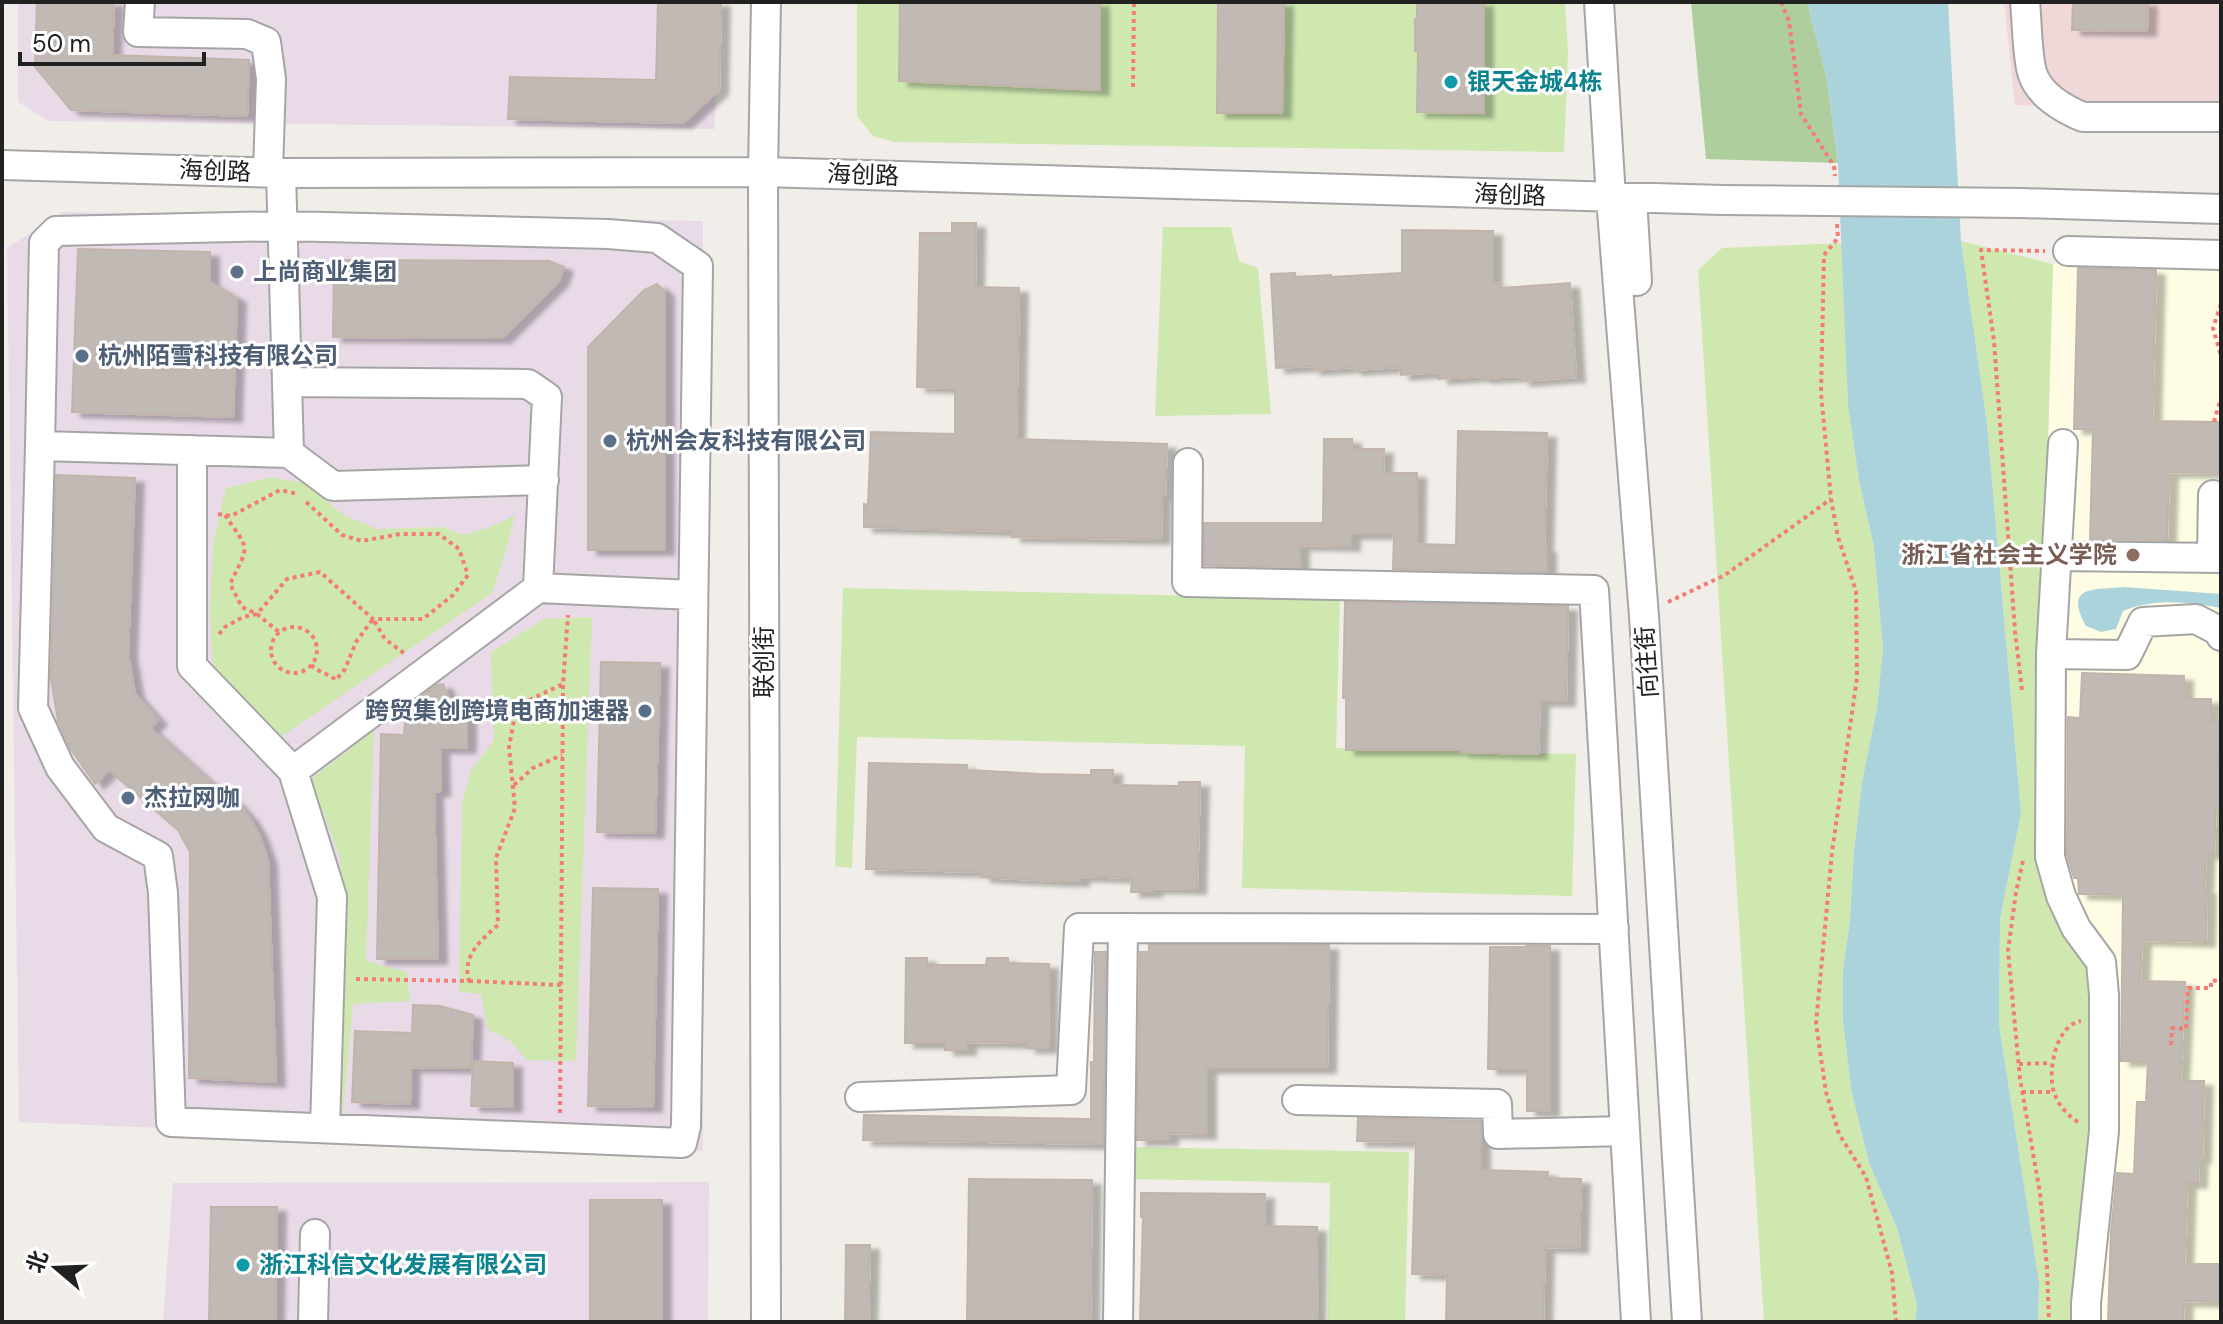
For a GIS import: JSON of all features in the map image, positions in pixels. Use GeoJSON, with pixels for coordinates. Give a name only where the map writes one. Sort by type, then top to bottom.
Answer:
{"type":"FeatureCollection","features":[{"type":"Feature","properties":{"kind":"street"},"geometry":{"type":"LineString","coordinates":[[140,2],[138,32],[247,34],[266,42],[271,79],[275,173],[283,226],[289,453]]}},
{"type":"Feature","properties":{"kind":"street","name":"联创街"},"geometry":{"type":"LineString","coordinates":[[766,2],[763,172],[766,1322]]}},
{"type":"Feature","properties":{"kind":"street","name":"向往街"},"geometry":{"type":"LineString","coordinates":[[1599,2],[1621,198],[1658,607],[1705,1322]]}},
{"type":"Feature","properties":{"kind":"street"},"geometry":{"type":"LineString","coordinates":[[2025,2],[2032,74],[2046,94],[2066,110],[2083,117],[2221,117]]}},
{"type":"Feature","properties":{"kind":"street","name":"海创路"},"geometry":{"type":"LineString","coordinates":[[2,165],[275,173],[763,172],[1621,198],[2221,209]]}},
{"type":"Feature","properties":{"kind":"street","name":"向往街"},"geometry":{"type":"LineString","coordinates":[[1621,198],[1687,1322]]}},
{"type":"Feature","properties":{"kind":"street"},"geometry":{"type":"LineString","coordinates":[[283,226],[608,234],[657,238],[698,266],[686,1126],[682,1143],[171,1122],[163,893],[158,856],[106,828],[60,767],[33,708],[44,243],[56,231],[283,226]]}},
{"type":"Feature","properties":{"kind":"street"},"geometry":{"type":"LineString","coordinates":[[2068,251],[2221,255]]}},
{"type":"Feature","properties":{"kind":"street"},"geometry":{"type":"LineString","coordinates":[[287,382],[528,384],[547,397],[538,588]]}},
{"type":"Feature","properties":{"kind":"street"},"geometry":{"type":"LineString","coordinates":[[2063,444],[2051,654],[2050,857],[2061,896],[2076,928],[2101,962],[2104,995],[2104,1131],[2086,1322]]}},
{"type":"Feature","properties":{"kind":"street"},"geometry":{"type":"LineString","coordinates":[[40,446],[289,453],[333,486],[544,480]]}},
{"type":"Feature","properties":{"kind":"street"},"geometry":{"type":"LineString","coordinates":[[192,450],[192,666],[293,771],[332,897],[325,1128]]}},
{"type":"Feature","properties":{"kind":"street"},"geometry":{"type":"LineString","coordinates":[[1188,463],[1187,582],[1594,590],[1636,1322]]}},
{"type":"Feature","properties":{"kind":"street"},"geometry":{"type":"LineString","coordinates":[[2057,556],[2217,558],[2213,495]]}},
{"type":"Feature","properties":{"kind":"street"},"geometry":{"type":"LineString","coordinates":[[293,771],[538,588],[693,595]]}},
{"type":"Feature","properties":{"kind":"street"},"geometry":{"type":"LineString","coordinates":[[2051,654],[2127,655],[2143,622],[2196,619],[2219,631],[2221,636]]}},
{"type":"Feature","properties":{"kind":"street"},"geometry":{"type":"LineString","coordinates":[[860,1097],[1071,1090],[1079,928],[1614,929]]}},
{"type":"Feature","properties":{"kind":"street"},"geometry":{"type":"LineString","coordinates":[[1118,1322],[1123,928]]}},
{"type":"Feature","properties":{"kind":"street"},"geometry":{"type":"LineString","coordinates":[[1297,1100],[1497,1104],[1498,1134],[1625,1131]]}},
{"type":"Feature","properties":{"kind":"street"},"geometry":{"type":"LineString","coordinates":[[313,1322],[315,1234]]}},
{"type":"Feature","properties":{"kind":"path"},"geometry":{"type":"LineString","coordinates":[[1133,87],[1134,2]]}},
{"type":"Feature","properties":{"kind":"path"},"geometry":{"type":"LineString","coordinates":[[1781,2],[1789,21],[1801,114],[1834,166]]}},
{"type":"Feature","properties":{"kind":"path"},"geometry":{"type":"LineString","coordinates":[[1838,238],[1824,255],[1821,393],[1831,499],[1838,537],[1856,591],[1857,678],[1832,852],[1816,1024],[1826,1092],[1839,1134],[1866,1177],[1892,1273],[1896,1322]]}},
{"type":"Feature","properties":{"kind":"path"},"geometry":{"type":"LineString","coordinates":[[2015,631],[1994,341],[1981,250],[2068,251]]}},
{"type":"Feature","properties":{"kind":"path"},"geometry":{"type":"LineString","coordinates":[[2221,304],[2213,328],[2221,356]]}},
{"type":"Feature","properties":{"kind":"path"},"geometry":{"type":"LineString","coordinates":[[2214,422],[2221,398]]}},
{"type":"Feature","properties":{"kind":"path"},"geometry":{"type":"LineString","coordinates":[[192,510],[231,516],[280,490],[297,493],[342,535],[362,541],[400,534],[439,534],[459,549],[468,575],[453,595],[423,619],[373,619]]}},
{"type":"Feature","properties":{"kind":"path"},"geometry":{"type":"LineString","coordinates":[[1658,607],[1725,575],[1831,499]]}},
{"type":"Feature","properties":{"kind":"path"},"geometry":{"type":"LineString","coordinates":[[225,515],[246,548],[230,584],[242,607],[257,614],[279,632]]}},
{"type":"Feature","properties":{"kind":"path"},"geometry":{"type":"LineString","coordinates":[[192,666],[225,627],[243,617],[257,614],[287,579],[320,572],[373,619],[385,639],[407,655],[420,677]]}},
{"type":"Feature","properties":{"kind":"path"},"geometry":{"type":"LineString","coordinates":[[560,1138],[563,684],[570,589]]}},
{"type":"Feature","properties":{"kind":"path"},"geometry":{"type":"LineString","coordinates":[[311,665],[336,680],[345,669],[356,642],[373,619]]}},
{"type":"Feature","properties":{"kind":"path"},"geometry":{"type":"LineString","coordinates":[[301,627],[314,636],[317,651],[311,665],[305,670],[291,673],[277,666],[271,645],[279,632],[285,628],[301,627]]}},
{"type":"Feature","properties":{"kind":"path"},"geometry":{"type":"LineString","coordinates":[[469,981],[465,969],[477,943],[498,925],[496,858],[515,808],[509,747],[515,715],[523,703],[563,684]]}},
{"type":"Feature","properties":{"kind":"path"},"geometry":{"type":"LineString","coordinates":[[513,786],[533,768],[562,755]]}},
{"type":"Feature","properties":{"kind":"path"},"geometry":{"type":"LineString","coordinates":[[2020,874],[2008,951],[2011,1003],[2022,1092],[2040,1193],[2049,1322]]}},
{"type":"Feature","properties":{"kind":"path"},"geometry":{"type":"LineString","coordinates":[[330,979],[561,985]]}},
{"type":"Feature","properties":{"kind":"path"},"geometry":{"type":"LineString","coordinates":[[2171,1045],[2172,1028],[2186,1029],[2188,988],[2211,988],[2211,981],[2221,980]]}},
{"type":"Feature","properties":{"kind":"path"},"geometry":{"type":"LineString","coordinates":[[2103,1017],[2073,1022],[2065,1031],[2051,1063],[2053,1092],[2059,1104],[2075,1120],[2104,1131]]}},
{"type":"Feature","properties":{"kind":"path"},"geometry":{"type":"LineString","coordinates":[[2019,1064],[2051,1063]]}},
{"type":"Feature","properties":{"kind":"path"},"geometry":{"type":"LineString","coordinates":[[2022,1092],[2053,1092]]}},
{"type":"Feature","properties":{"kind":"shaded area"},"geometry":{"type":"Polygon","coordinates":[[[18,2],[716,2],[715,129],[48,121],[18,102],[18,2]]]}},
{"type":"Feature","properties":{"kind":"shaded area"},"geometry":{"type":"Polygon","coordinates":[[[2004,2],[2221,2],[2221,110],[2015,105],[2004,2]]]}},
{"type":"Feature","properties":{"kind":"shaded area"},"geometry":{"type":"Polygon","coordinates":[[[63,212],[703,221],[703,1151],[19,1122],[7,248],[63,212]]]}},
{"type":"Feature","properties":{"kind":"shaded area","name":"浙江省社会主义学院"},"geometry":{"type":"Polygon","coordinates":[[[2053,264],[2221,265],[2221,1322],[2083,1322],[2037,845],[2053,264]]]}},
{"type":"Feature","properties":{"kind":"shaded area"},"geometry":{"type":"Polygon","coordinates":[[[709,1182],[708,1322],[163,1322],[173,1183],[709,1182]]]}},
{"type":"Feature","properties":{"kind":"green space"},"geometry":{"type":"Polygon","coordinates":[[[857,2],[1565,2],[1568,54],[1564,152],[895,142],[873,136],[857,116],[857,2]]]}},
{"type":"Feature","properties":{"kind":"green space"},"geometry":{"type":"Polygon","coordinates":[[[1691,2],[1807,2],[1827,79],[1838,163],[1706,159],[1691,2]]]}},
{"type":"Feature","properties":{"kind":"green space"},"geometry":{"type":"Polygon","coordinates":[[[1163,227],[1231,227],[1239,261],[1258,268],[1271,414],[1155,416],[1163,227]]]}},
{"type":"Feature","properties":{"kind":"green space"},"geometry":{"type":"Polygon","coordinates":[[[1961,241],[2053,264],[2037,845],[2043,883],[2092,976],[2083,1322],[2038,1322],[2039,1282],[1999,1025],[2000,919],[2021,813],[1987,424],[1961,241]]]}},
{"type":"Feature","properties":{"kind":"green space"},"geometry":{"type":"Polygon","coordinates":[[[1843,243],[1848,405],[1859,480],[1874,547],[1883,649],[1877,708],[1862,782],[1854,851],[1843,972],[1843,1021],[1851,1089],[1869,1163],[1897,1228],[1917,1304],[1915,1322],[1764,1322],[1698,270],[1722,248],[1843,243]]]}},
{"type":"Feature","properties":{"kind":"green space"},"geometry":{"type":"Polygon","coordinates":[[[271,477],[304,483],[345,516],[377,529],[442,527],[463,535],[488,528],[515,515],[492,593],[282,736],[223,682],[212,660],[210,608],[213,543],[226,488],[271,477]]]}},
{"type":"Feature","properties":{"kind":"green space"},"geometry":{"type":"Polygon","coordinates":[[[843,588],[1340,599],[1336,748],[1576,754],[1572,896],[1242,888],[1245,746],[857,737],[852,868],[835,866],[843,588]]]}},
{"type":"Feature","properties":{"kind":"green space"},"geometry":{"type":"Polygon","coordinates":[[[592,617],[576,1061],[527,1060],[509,1040],[488,1030],[481,994],[459,992],[462,802],[472,769],[494,740],[491,652],[544,619],[592,617]]]}},
{"type":"Feature","properties":{"kind":"green space"},"geometry":{"type":"Polygon","coordinates":[[[374,730],[366,961],[407,972],[410,1001],[353,1004],[343,1115],[335,1115],[342,931],[340,858],[311,779],[374,730]]]}},
{"type":"Feature","properties":{"kind":"green space"},"geometry":{"type":"Polygon","coordinates":[[[1131,1147],[1409,1152],[1405,1322],[1328,1322],[1330,1183],[1130,1179],[1131,1147]]]}},
{"type":"Feature","properties":{"kind":"water"},"geometry":{"type":"Polygon","coordinates":[[[1807,2],[1948,2],[1961,241],[1987,424],[2021,813],[2000,919],[1999,1025],[2039,1282],[2038,1322],[1915,1322],[1917,1304],[1897,1228],[1869,1163],[1851,1089],[1843,1021],[1843,972],[1862,782],[1877,708],[1883,649],[1874,547],[1859,480],[1848,405],[1838,163],[1827,79],[1807,2]]]}},
{"type":"Feature","properties":{"kind":"water"},"geometry":{"type":"Polygon","coordinates":[[[2124,587],[2221,594],[2221,608],[2184,603],[2147,604],[2123,611],[2116,629],[2101,632],[2086,626],[2078,603],[2080,596],[2093,590],[2124,587]]]}},
{"type":"Feature","properties":{"kind":"building"},"geometry":{"type":"Polygon","coordinates":[[[37,2],[114,2],[112,55],[249,60],[247,116],[71,110],[35,67],[37,2]]]}},
{"type":"Feature","properties":{"kind":"building"},"geometry":{"type":"Polygon","coordinates":[[[658,2],[721,2],[719,90],[683,123],[508,119],[510,77],[656,80],[658,2]]]}},
{"type":"Feature","properties":{"kind":"building"},"geometry":{"type":"Polygon","coordinates":[[[900,2],[1100,2],[1100,90],[899,81],[900,2]]]}},
{"type":"Feature","properties":{"kind":"building"},"geometry":{"type":"Polygon","coordinates":[[[1218,2],[1284,2],[1282,113],[1217,113],[1218,2]]]}},
{"type":"Feature","properties":{"kind":"building","name":"银天金城4栋"},"geometry":{"type":"Polygon","coordinates":[[[1417,2],[1484,2],[1484,113],[1417,112],[1417,2]]]}},
{"type":"Feature","properties":{"kind":"building"},"geometry":{"type":"Polygon","coordinates":[[[2073,2],[2148,2],[2147,31],[2072,30],[2073,2]]]}},
{"type":"Feature","properties":{"kind":"building"},"geometry":{"type":"Polygon","coordinates":[[[952,223],[976,223],[975,287],[1019,288],[1016,439],[1167,444],[1161,539],[1012,537],[1012,531],[864,527],[871,432],[955,434],[955,388],[917,387],[920,233],[952,233],[952,223]]]}},
{"type":"Feature","properties":{"kind":"building"},"geometry":{"type":"Polygon","coordinates":[[[1402,230],[1493,231],[1493,284],[1500,283],[1500,288],[1570,283],[1576,377],[1521,381],[1521,376],[1439,379],[1439,372],[1401,375],[1400,367],[1353,370],[1353,367],[1312,370],[1312,366],[1276,368],[1271,274],[1331,277],[1402,273],[1402,230]]]}},
{"type":"Feature","properties":{"kind":"building"},"geometry":{"type":"Polygon","coordinates":[[[78,249],[210,252],[210,282],[237,298],[233,417],[72,412],[78,249]]]}},
{"type":"Feature","properties":{"kind":"building"},"geometry":{"type":"Polygon","coordinates":[[[334,260],[549,261],[564,267],[559,281],[502,338],[333,337],[334,260]]]}},
{"type":"Feature","properties":{"kind":"building"},"geometry":{"type":"Polygon","coordinates":[[[2078,268],[2156,270],[2152,421],[2221,422],[2221,473],[2169,472],[2167,540],[2090,539],[2093,429],[2074,429],[2078,268]]]}},
{"type":"Feature","properties":{"kind":"building"},"geometry":{"type":"Polygon","coordinates":[[[657,284],[665,292],[665,550],[588,550],[588,347],[644,290],[657,284]]]}},
{"type":"Feature","properties":{"kind":"building"},"geometry":{"type":"Polygon","coordinates":[[[1458,431],[1547,433],[1544,548],[1547,548],[1547,572],[1393,569],[1394,534],[1351,534],[1351,546],[1300,545],[1300,567],[1204,565],[1204,523],[1323,523],[1324,439],[1352,439],[1352,449],[1384,449],[1383,473],[1417,473],[1416,544],[1456,545],[1458,431]]]}},
{"type":"Feature","properties":{"kind":"building"},"geometry":{"type":"Polygon","coordinates":[[[56,475],[135,478],[128,653],[135,694],[158,720],[150,728],[219,791],[236,802],[259,834],[268,860],[276,1082],[189,1078],[190,852],[178,830],[109,770],[95,784],[70,748],[58,721],[51,679],[56,475]]]}},
{"type":"Feature","properties":{"kind":"building"},"geometry":{"type":"Polygon","coordinates":[[[1345,602],[1568,606],[1566,701],[1540,701],[1538,754],[1346,750],[1346,698],[1343,698],[1345,602]]]}},
{"type":"Feature","properties":{"kind":"building"},"geometry":{"type":"Polygon","coordinates":[[[601,662],[660,663],[655,833],[597,832],[601,662]]]}},
{"type":"Feature","properties":{"kind":"building"},"geometry":{"type":"Polygon","coordinates":[[[2082,673],[2184,676],[2184,699],[2211,699],[2211,721],[2220,721],[2218,769],[2221,769],[2221,806],[2216,806],[2214,853],[2206,853],[2206,942],[2142,940],[2140,981],[2185,982],[2180,1081],[2204,1081],[2202,1158],[2199,1157],[2198,1183],[2187,1183],[2184,1264],[2221,1264],[2221,1302],[2184,1301],[2183,1322],[2108,1322],[2111,1231],[2117,1173],[2134,1174],[2137,1102],[2146,1102],[2148,1061],[2121,1061],[2123,895],[2079,894],[2078,878],[2074,878],[2067,855],[2068,717],[2080,718],[2082,673]]]}},
{"type":"Feature","properties":{"kind":"building"},"geometry":{"type":"Polygon","coordinates":[[[443,684],[449,698],[467,698],[467,748],[440,748],[441,791],[434,792],[438,959],[377,959],[381,734],[404,735],[406,708],[437,685],[443,684]]]}},
{"type":"Feature","properties":{"kind":"building"},"geometry":{"type":"Polygon","coordinates":[[[869,763],[967,765],[967,770],[1039,774],[1091,775],[1091,770],[1113,770],[1113,785],[1178,786],[1179,782],[1200,782],[1197,889],[1153,888],[1153,892],[1131,892],[1132,878],[1080,876],[1080,881],[1058,881],[982,877],[982,872],[866,869],[869,763]]]}},
{"type":"Feature","properties":{"kind":"building"},"geometry":{"type":"Polygon","coordinates":[[[593,888],[658,889],[653,1107],[588,1106],[593,888]]]}},
{"type":"Feature","properties":{"kind":"building"},"geometry":{"type":"Polygon","coordinates":[[[1149,945],[1329,945],[1327,1068],[1207,1068],[1207,1134],[1169,1133],[1169,1140],[1137,1140],[1140,952],[1149,952],[1149,945]]]}},
{"type":"Feature","properties":{"kind":"building"},"geometry":{"type":"Polygon","coordinates":[[[1550,946],[1550,1111],[1527,1111],[1527,1069],[1488,1069],[1490,947],[1550,946]]]}},
{"type":"Feature","properties":{"kind":"building"},"geometry":{"type":"Polygon","coordinates":[[[1095,952],[1106,952],[1103,1144],[863,1140],[864,1115],[1091,1119],[1095,952]]]}},
{"type":"Feature","properties":{"kind":"building"},"geometry":{"type":"Polygon","coordinates":[[[906,958],[927,958],[927,965],[986,965],[987,958],[1008,958],[1008,963],[1049,964],[1048,1048],[1027,1048],[1027,1043],[967,1042],[967,1050],[945,1050],[945,1043],[905,1043],[906,958]]]}},
{"type":"Feature","properties":{"kind":"building"},"geometry":{"type":"Polygon","coordinates":[[[413,1005],[440,1006],[473,1015],[471,1068],[411,1067],[410,1104],[352,1102],[355,1031],[412,1033],[413,1005]]]}},
{"type":"Feature","properties":{"kind":"building"},"geometry":{"type":"Polygon","coordinates":[[[473,1061],[513,1063],[513,1107],[471,1106],[473,1061]]]}},
{"type":"Feature","properties":{"kind":"building"},"geometry":{"type":"Polygon","coordinates":[[[1358,1118],[1481,1121],[1481,1170],[1548,1172],[1547,1178],[1581,1179],[1579,1248],[1545,1247],[1543,1322],[1446,1322],[1447,1275],[1412,1274],[1416,1142],[1357,1141],[1358,1118]]]}},
{"type":"Feature","properties":{"kind":"building"},"geometry":{"type":"Polygon","coordinates":[[[969,1179],[1092,1180],[1090,1322],[967,1322],[969,1179]]]}},
{"type":"Feature","properties":{"kind":"building"},"geometry":{"type":"Polygon","coordinates":[[[1141,1193],[1265,1194],[1264,1226],[1317,1227],[1316,1322],[1140,1322],[1141,1193]]]}},
{"type":"Feature","properties":{"kind":"building"},"geometry":{"type":"Polygon","coordinates":[[[590,1200],[662,1200],[662,1322],[590,1322],[590,1200]]]}},
{"type":"Feature","properties":{"kind":"building","name":"浙江科信文化发展有限公司"},"geometry":{"type":"Polygon","coordinates":[[[211,1207],[277,1207],[275,1322],[209,1322],[211,1207]]]}},
{"type":"Feature","properties":{"kind":"building"},"geometry":{"type":"Polygon","coordinates":[[[846,1245],[870,1245],[868,1322],[845,1322],[846,1245]]]}},
{"type":"Feature","properties":{"kind":"place","name":"银天金城4栋"},"geometry":{"type":"Point","coordinates":[1451,82]}},
{"type":"Feature","properties":{"kind":"place","name":"上尚商业集团"},"geometry":{"type":"Point","coordinates":[237,272]}},
{"type":"Feature","properties":{"kind":"place","name":"杭州陌雪科技有限公司"},"geometry":{"type":"Point","coordinates":[82,356]}},
{"type":"Feature","properties":{"kind":"place","name":"杭州会友科技有限公司"},"geometry":{"type":"Point","coordinates":[610,441]}},
{"type":"Feature","properties":{"kind":"place","name":"浙江省社会主义学院"},"geometry":{"type":"Point","coordinates":[2133,555]}},
{"type":"Feature","properties":{"kind":"place","name":"跨贸集创跨境电商加速器"},"geometry":{"type":"Point","coordinates":[645,711]}},
{"type":"Feature","properties":{"kind":"place","name":"杰拉网咖"},"geometry":{"type":"Point","coordinates":[128,798]}},
{"type":"Feature","properties":{"kind":"place","name":"浙江科信文化发展有限公司"},"geometry":{"type":"Point","coordinates":[243,1265]}}]}
